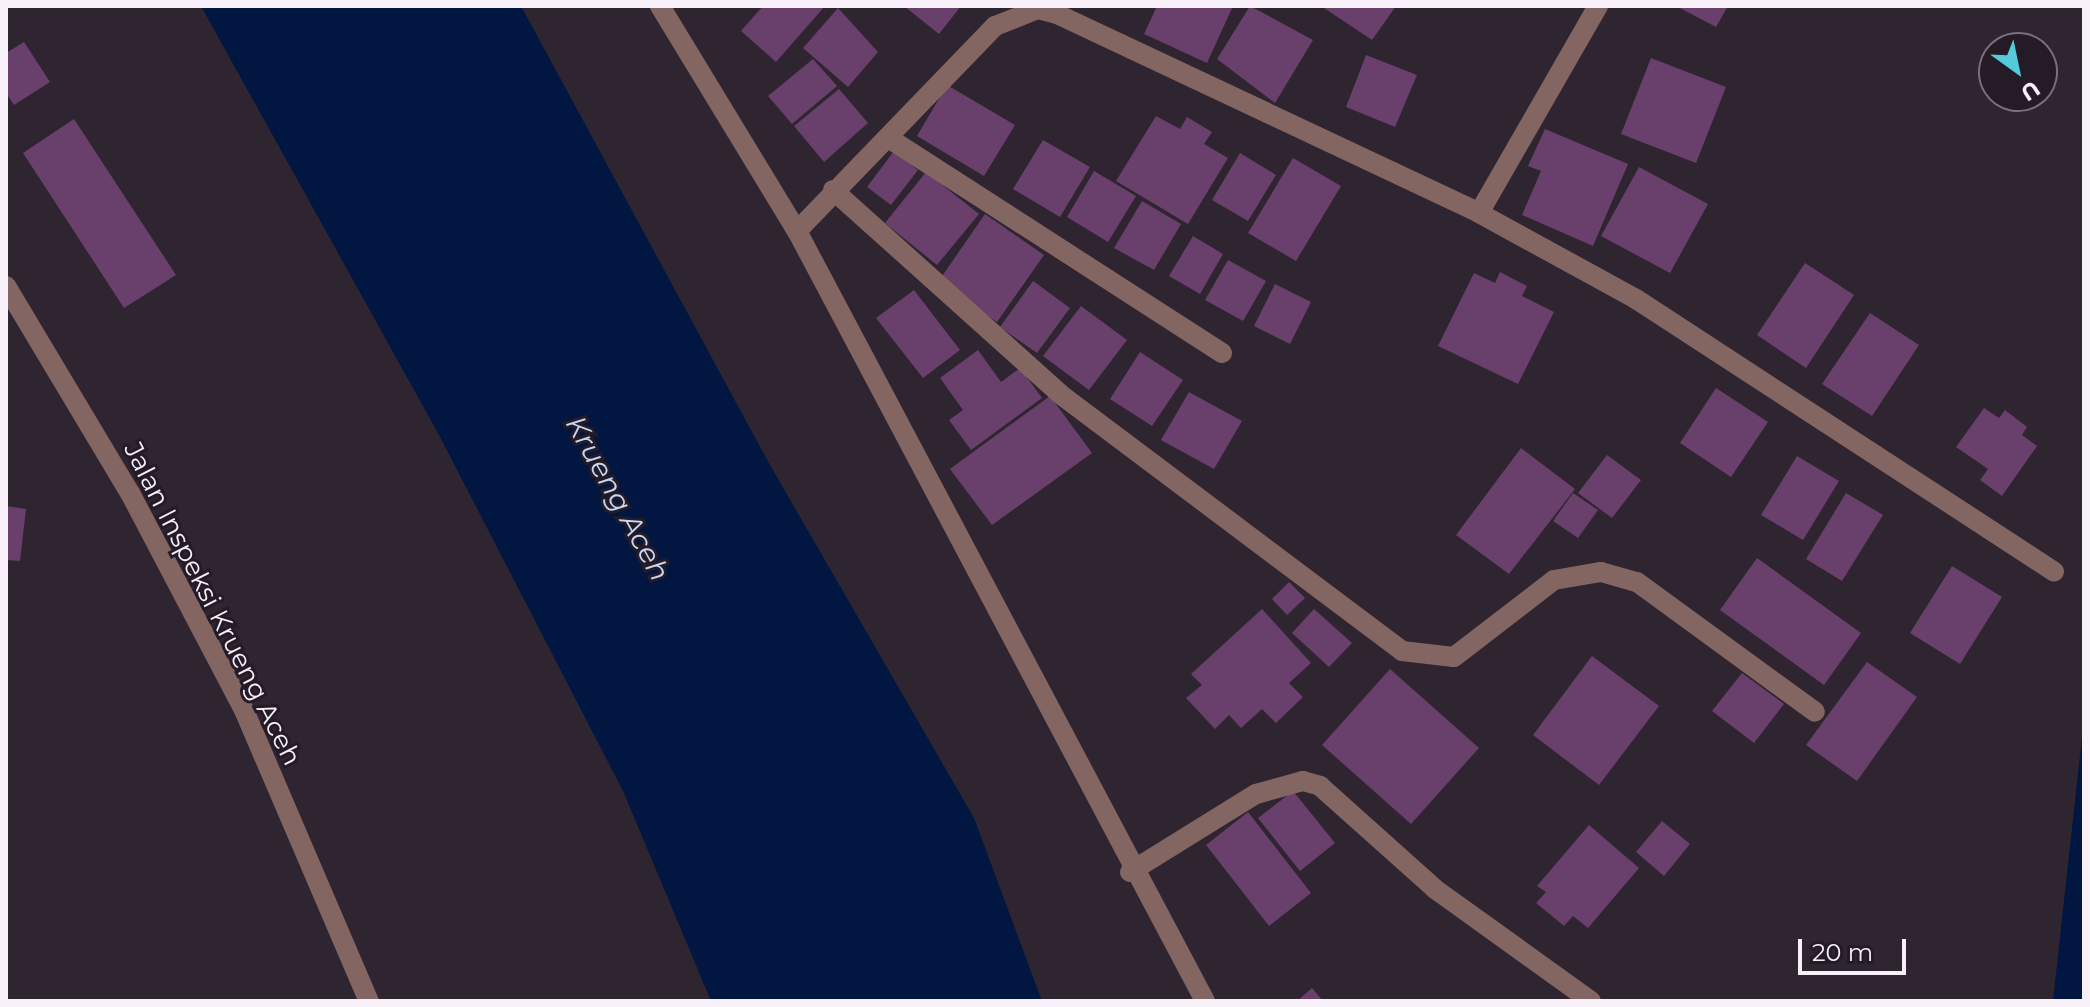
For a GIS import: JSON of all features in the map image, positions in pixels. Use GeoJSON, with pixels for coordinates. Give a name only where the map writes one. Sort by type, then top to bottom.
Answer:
{"type":"FeatureCollection","features":[{"type":"Feature","properties":{"kind":"street"},"geometry":{"type":"LineString","coordinates":[[660,6],[797,231],[1130,872],[1205,1001]]}},
{"type":"Feature","properties":{"kind":"street"},"geometry":{"type":"LineString","coordinates":[[1479,213],[1598,6]]}},
{"type":"Feature","properties":{"kind":"street"},"geometry":{"type":"LineString","coordinates":[[797,231],[833,190],[890,139],[995,26],[1038,9],[1479,213],[1636,299],[2054,571]]}},
{"type":"Feature","properties":{"kind":"street"},"geometry":{"type":"LineString","coordinates":[[890,139],[1222,353]]}},
{"type":"Feature","properties":{"kind":"street"},"geometry":{"type":"LineString","coordinates":[[833,190],[1060,394],[1402,651],[1454,657],[1554,580],[1601,572],[1637,582],[1815,712]]}},
{"type":"Feature","properties":{"kind":"street","name":"Jalan Inspeksi Krueng Aceh"},"geometry":{"type":"LineString","coordinates":[[6,286],[130,493],[244,710],[369,1001]]}},
{"type":"Feature","properties":{"kind":"street"},"geometry":{"type":"LineString","coordinates":[[1130,872],[1256,794],[1303,781],[1320,786],[1435,889],[1591,1001]]}},
{"type":"Feature","properties":{"kind":"water","name":"Krueng Aceh"},"geometry":{"type":"Polygon","coordinates":[[[201,6],[521,6],[770,465],[974,818],[1042,1001],[711,1001],[623,791],[439,435],[201,6]]]}},
{"type":"Feature","properties":{"kind":"water"},"geometry":{"type":"Polygon","coordinates":[[[2084,730],[2084,1001],[2053,1001],[2082,737],[2084,730]]]}},
{"type":"Feature","properties":{"kind":"building"},"geometry":{"type":"Polygon","coordinates":[[[763,6],[825,6],[776,62],[741,31],[763,6]]]}},
{"type":"Feature","properties":{"kind":"building"},"geometry":{"type":"Polygon","coordinates":[[[904,6],[961,6],[939,34],[904,6]]]}},
{"type":"Feature","properties":{"kind":"building"},"geometry":{"type":"Polygon","coordinates":[[[1157,6],[1233,6],[1207,63],[1144,34],[1157,6]]]}},
{"type":"Feature","properties":{"kind":"building"},"geometry":{"type":"Polygon","coordinates":[[[1250,6],[1313,40],[1275,103],[1217,59],[1250,6]]]}},
{"type":"Feature","properties":{"kind":"building"},"geometry":{"type":"Polygon","coordinates":[[[1321,6],[1396,6],[1372,40],[1321,6]]]}},
{"type":"Feature","properties":{"kind":"building"},"geometry":{"type":"Polygon","coordinates":[[[1676,6],[1728,6],[1716,27],[1676,6]]]}},
{"type":"Feature","properties":{"kind":"building"},"geometry":{"type":"Polygon","coordinates":[[[838,8],[878,52],[848,87],[803,48],[838,8]]]}},
{"type":"Feature","properties":{"kind":"building"},"geometry":{"type":"Polygon","coordinates":[[[24,42],[50,82],[14,105],[6,93],[6,53],[24,42]]]}},
{"type":"Feature","properties":{"kind":"building"},"geometry":{"type":"Polygon","coordinates":[[[1366,55],[1417,75],[1395,127],[1346,107],[1366,55]]]}},
{"type":"Feature","properties":{"kind":"building"},"geometry":{"type":"Polygon","coordinates":[[[1651,58],[1726,87],[1696,163],[1621,134],[1651,58]]]}},
{"type":"Feature","properties":{"kind":"building"},"geometry":{"type":"Polygon","coordinates":[[[813,59],[837,86],[792,124],[768,96],[813,59]]]}},
{"type":"Feature","properties":{"kind":"building"},"geometry":{"type":"Polygon","coordinates":[[[947,85],[1015,125],[984,176],[917,136],[947,85]]]}},
{"type":"Feature","properties":{"kind":"building"},"geometry":{"type":"Polygon","coordinates":[[[839,89],[868,123],[824,162],[794,126],[839,89]]]}},
{"type":"Feature","properties":{"kind":"building"},"geometry":{"type":"Polygon","coordinates":[[[1156,116],[1180,129],[1187,117],[1212,132],[1204,144],[1228,158],[1188,224],[1116,181],[1156,116]]]}},
{"type":"Feature","properties":{"kind":"building"},"geometry":{"type":"Polygon","coordinates":[[[74,119],[176,275],[124,308],[23,153],[74,119]]]}},
{"type":"Feature","properties":{"kind":"building"},"geometry":{"type":"Polygon","coordinates":[[[1545,129],[1628,164],[1593,246],[1522,215],[1541,171],[1528,166],[1545,129]]]}},
{"type":"Feature","properties":{"kind":"building"},"geometry":{"type":"Polygon","coordinates":[[[1043,140],[1090,167],[1060,217],[1013,189],[1043,140]]]}},
{"type":"Feature","properties":{"kind":"building"},"geometry":{"type":"Polygon","coordinates":[[[894,151],[918,170],[891,205],[867,187],[894,151]]]}},
{"type":"Feature","properties":{"kind":"building"},"geometry":{"type":"Polygon","coordinates":[[[1240,153],[1276,175],[1248,221],[1212,200],[1240,153]]]}},
{"type":"Feature","properties":{"kind":"building"},"geometry":{"type":"Polygon","coordinates":[[[1293,158],[1341,186],[1296,261],[1248,233],[1293,158]]]}},
{"type":"Feature","properties":{"kind":"building"},"geometry":{"type":"Polygon","coordinates":[[[1639,167],[1708,204],[1670,273],[1601,236],[1639,167]]]}},
{"type":"Feature","properties":{"kind":"building"},"geometry":{"type":"Polygon","coordinates":[[[1094,171],[1136,196],[1108,242],[1067,217],[1094,171]]]}},
{"type":"Feature","properties":{"kind":"building"},"geometry":{"type":"Polygon","coordinates":[[[926,172],[979,214],[937,265],[885,223],[926,172]]]}},
{"type":"Feature","properties":{"kind":"building"},"geometry":{"type":"Polygon","coordinates":[[[1142,201],[1181,224],[1154,270],[1114,248],[1142,201]]]}},
{"type":"Feature","properties":{"kind":"building"},"geometry":{"type":"Polygon","coordinates":[[[985,214],[1044,255],[997,322],[938,282],[985,214]]]}},
{"type":"Feature","properties":{"kind":"building"},"geometry":{"type":"Polygon","coordinates":[[[1193,236],[1223,254],[1200,294],[1169,276],[1193,236]]]}},
{"type":"Feature","properties":{"kind":"building"},"geometry":{"type":"Polygon","coordinates":[[[1228,260],[1266,281],[1243,321],[1205,300],[1228,260]]]}},
{"type":"Feature","properties":{"kind":"building"},"geometry":{"type":"Polygon","coordinates":[[[1805,263],[1854,295],[1806,368],[1757,335],[1805,263]]]}},
{"type":"Feature","properties":{"kind":"building"},"geometry":{"type":"Polygon","coordinates":[[[1500,272],[1527,286],[1522,296],[1554,312],[1518,384],[1438,346],[1474,273],[1495,283],[1500,272]]]}},
{"type":"Feature","properties":{"kind":"building"},"geometry":{"type":"Polygon","coordinates":[[[1033,281],[1070,308],[1037,353],[1000,327],[1033,281]]]}},
{"type":"Feature","properties":{"kind":"building"},"geometry":{"type":"Polygon","coordinates":[[[1275,284],[1311,302],[1290,344],[1254,326],[1275,284]]]}},
{"type":"Feature","properties":{"kind":"building"},"geometry":{"type":"Polygon","coordinates":[[[914,290],[960,350],[923,378],[876,318],[914,290]]]}},
{"type":"Feature","properties":{"kind":"building"},"geometry":{"type":"Polygon","coordinates":[[[1081,306],[1127,340],[1089,390],[1043,356],[1081,306]]]}},
{"type":"Feature","properties":{"kind":"building"},"geometry":{"type":"Polygon","coordinates":[[[1870,313],[1919,345],[1872,416],[1822,384],[1870,313]]]}},
{"type":"Feature","properties":{"kind":"building"},"geometry":{"type":"Polygon","coordinates":[[[978,350],[1001,382],[1020,368],[1042,398],[971,450],[949,420],[963,410],[940,378],[978,350]]]}},
{"type":"Feature","properties":{"kind":"building"},"geometry":{"type":"Polygon","coordinates":[[[1140,352],[1183,380],[1152,426],[1110,399],[1140,352]]]}},
{"type":"Feature","properties":{"kind":"building"},"geometry":{"type":"Polygon","coordinates":[[[1716,388],[1768,422],[1731,477],[1680,443],[1716,388]]]}},
{"type":"Feature","properties":{"kind":"building"},"geometry":{"type":"Polygon","coordinates":[[[1189,392],[1242,421],[1214,469],[1161,440],[1189,392]]]}},
{"type":"Feature","properties":{"kind":"building"},"geometry":{"type":"Polygon","coordinates":[[[1050,396],[1092,453],[992,525],[950,469],[1050,396]]]}},
{"type":"Feature","properties":{"kind":"building"},"geometry":{"type":"Polygon","coordinates":[[[1984,408],[1999,418],[2005,410],[2027,427],[2022,435],[2037,446],[2002,496],[1980,480],[1988,469],[1956,447],[1984,408]]]}},
{"type":"Feature","properties":{"kind":"building"},"geometry":{"type":"Polygon","coordinates":[[[1521,448],[1575,489],[1509,574],[1456,535],[1521,448]]]}},
{"type":"Feature","properties":{"kind":"building"},"geometry":{"type":"Polygon","coordinates":[[[1607,455],[1641,480],[1612,518],[1578,493],[1607,455]]]}},
{"type":"Feature","properties":{"kind":"building"},"geometry":{"type":"Polygon","coordinates":[[[1797,456],[1839,481],[1803,540],[1761,515],[1797,456]]]}},
{"type":"Feature","properties":{"kind":"building"},"geometry":{"type":"Polygon","coordinates":[[[1573,493],[1598,510],[1578,538],[1553,521],[1573,493]]]}},
{"type":"Feature","properties":{"kind":"building"},"geometry":{"type":"Polygon","coordinates":[[[1846,493],[1883,515],[1842,581],[1806,559],[1846,493]]]}},
{"type":"Feature","properties":{"kind":"building"},"geometry":{"type":"Polygon","coordinates":[[[6,506],[26,509],[20,561],[6,560],[6,506]]]}},
{"type":"Feature","properties":{"kind":"building"},"geometry":{"type":"Polygon","coordinates":[[[1757,558],[1861,633],[1824,685],[1720,610],[1757,558]]]}},
{"type":"Feature","properties":{"kind":"building"},"geometry":{"type":"Polygon","coordinates":[[[1952,566],[2002,597],[1960,664],[1910,633],[1952,566]]]}},
{"type":"Feature","properties":{"kind":"building"},"geometry":{"type":"Polygon","coordinates":[[[1289,582],[1305,598],[1287,615],[1272,599],[1289,582]]]}},
{"type":"Feature","properties":{"kind":"building"},"geometry":{"type":"Polygon","coordinates":[[[1262,609],[1311,663],[1289,683],[1303,697],[1276,723],[1262,709],[1241,728],[1229,715],[1215,729],[1186,698],[1202,685],[1191,674],[1262,609]]]}},
{"type":"Feature","properties":{"kind":"building"},"geometry":{"type":"Polygon","coordinates":[[[1314,609],[1352,643],[1329,667],[1292,633],[1314,609]]]}},
{"type":"Feature","properties":{"kind":"building"},"geometry":{"type":"Polygon","coordinates":[[[1592,656],[1659,706],[1599,785],[1533,735],[1592,656]]]}},
{"type":"Feature","properties":{"kind":"building"},"geometry":{"type":"Polygon","coordinates":[[[1867,662],[1917,697],[1857,781],[1806,745],[1867,662]]]}},
{"type":"Feature","properties":{"kind":"building"},"geometry":{"type":"Polygon","coordinates":[[[1390,669],[1479,748],[1411,824],[1322,745],[1390,669]]]}},
{"type":"Feature","properties":{"kind":"building"},"geometry":{"type":"Polygon","coordinates":[[[1742,673],[1784,704],[1754,743],[1712,711],[1742,673]]]}},
{"type":"Feature","properties":{"kind":"building"},"geometry":{"type":"Polygon","coordinates":[[[1293,791],[1335,843],[1300,871],[1258,818],[1293,791]]]}},
{"type":"Feature","properties":{"kind":"building"},"geometry":{"type":"Polygon","coordinates":[[[1248,812],[1311,893],[1269,926],[1206,845],[1248,812]]]}},
{"type":"Feature","properties":{"kind":"building"},"geometry":{"type":"Polygon","coordinates":[[[1662,821],[1690,844],[1664,876],[1636,852],[1662,821]]]}},
{"type":"Feature","properties":{"kind":"building"},"geometry":{"type":"Polygon","coordinates":[[[1589,825],[1639,868],[1588,928],[1573,916],[1564,926],[1536,903],[1546,892],[1537,886],[1589,825]]]}},
{"type":"Feature","properties":{"kind":"building"},"geometry":{"type":"Polygon","coordinates":[[[1312,988],[1323,1001],[1297,1001],[1312,988]]]}}]}
